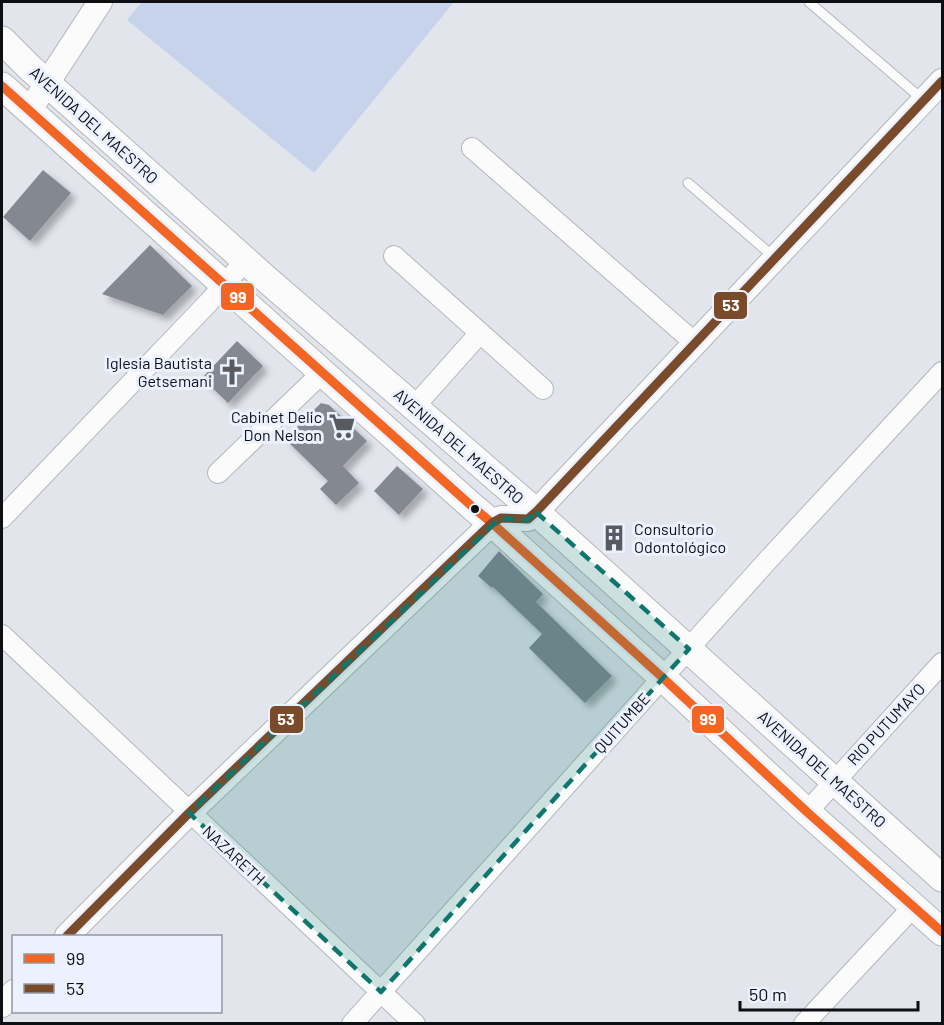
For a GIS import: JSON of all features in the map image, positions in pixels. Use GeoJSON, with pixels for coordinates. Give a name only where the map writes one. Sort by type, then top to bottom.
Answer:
{"type":"FeatureCollection","features":[{"type":"Feature","properties":{"kind":"main road","name":"AVENIDA DEL MAESTRO"},"geometry":{"type":"LineString","coordinates":[[2,40],[245,261],[536,512],[942,878]]}},
{"type":"Feature","properties":{"kind":"main road","name":"AVENIDA DEL MAESTRO"},"geometry":{"type":"LineString","coordinates":[[2,86],[492,523],[807,812],[942,932]]}},
{"type":"Feature","properties":{"kind":"street"},"geometry":{"type":"LineString","coordinates":[[28,111],[100,2]]}},
{"type":"Feature","properties":{"kind":"street"},"geometry":{"type":"LineString","coordinates":[[68,935],[189,813],[492,523],[501,518],[528,519],[536,512],[942,81]]}},
{"type":"Feature","properties":{"kind":"street"},"geometry":{"type":"LineString","coordinates":[[472,148],[695,343]]}},
{"type":"Feature","properties":{"kind":"street"},"geometry":{"type":"LineString","coordinates":[[394,256],[543,389]]}},
{"type":"Feature","properties":{"kind":"street"},"geometry":{"type":"LineString","coordinates":[[2,518],[245,261]]}},
{"type":"Feature","properties":{"kind":"street"},"geometry":{"type":"LineString","coordinates":[[414,406],[480,333]]}},
{"type":"Feature","properties":{"kind":"street","name":"QUITUMBE"},"geometry":{"type":"LineString","coordinates":[[352,1023],[768,560],[942,372]]}},
{"type":"Feature","properties":{"kind":"street"},"geometry":{"type":"LineString","coordinates":[[218,472],[322,373]]}},
{"type":"Feature","properties":{"kind":"street","name":"NAZARETH"},"geometry":{"type":"LineString","coordinates":[[2,635],[415,1023]]}},
{"type":"Feature","properties":{"kind":"street","name":"RIO PUTUMAYO"},"geometry":{"type":"LineString","coordinates":[[807,812],[942,663]]}},
{"type":"Feature","properties":{"kind":"street"},"geometry":{"type":"LineString","coordinates":[[804,1023],[914,906]]}},
{"type":"Feature","properties":{"kind":"lane"},"geometry":{"type":"LineString","coordinates":[[809,2],[924,101]]}},
{"type":"Feature","properties":{"kind":"lane"},"geometry":{"type":"LineString","coordinates":[[688,183],[775,258]]}},
{"type":"Feature","properties":{"kind":"highlighted area"},"geometry":{"type":"Polygon","coordinates":[[[536,512],[689,649],[381,992],[189,813],[500,518],[527,520],[536,512]]]}},
{"type":"Feature","properties":{"kind":"shaded area"},"geometry":{"type":"Polygon","coordinates":[[[142,2],[454,2],[314,173],[127,20],[142,2]]]}},
{"type":"Feature","properties":{"kind":"building"},"geometry":{"type":"Polygon","coordinates":[[[43,170],[71,193],[30,241],[3,217],[43,170]]]}},
{"type":"Feature","properties":{"kind":"building"},"geometry":{"type":"Polygon","coordinates":[[[150,245],[192,286],[163,315],[102,294],[150,245]]]}},
{"type":"Feature","properties":{"kind":"building","name":"Iglesia Bautista Getsemani"},"geometry":{"type":"Polygon","coordinates":[[[237,341],[263,366],[228,403],[202,378],[237,341]]]}},
{"type":"Feature","properties":{"kind":"building"},"geometry":{"type":"Polygon","coordinates":[[[321,403],[329,405],[367,441],[343,466],[359,483],[336,505],[320,489],[328,481],[285,439],[321,403]]]}},
{"type":"Feature","properties":{"kind":"building"},"geometry":{"type":"Polygon","coordinates":[[[397,466],[423,489],[399,515],[374,491],[397,466]]]}},
{"type":"Feature","properties":{"kind":"building"},"geometry":{"type":"Polygon","coordinates":[[[499,551],[543,594],[536,602],[612,676],[585,703],[529,648],[542,634],[493,587],[478,576],[499,551]]]}},
{"type":"Feature","properties":{"kind":"transit line","name":"53"},"geometry":{"type":"LineString","coordinates":[[68,935],[189,813],[492,523],[501,518],[528,519],[536,512],[942,81]]}},
{"type":"Feature","properties":{"kind":"transit line","name":"99"},"geometry":{"type":"LineString","coordinates":[[2,86],[492,523],[807,812],[942,932]]}},
{"type":"Feature","properties":{"kind":"place","name":"Iglesia Bautista Getsemani"},"geometry":{"type":"Point","coordinates":[232,372]}},
{"type":"Feature","properties":{"kind":"place","name":"Cabinet Delic Don Nelson"},"geometry":{"type":"Point","coordinates":[342,426]}},
{"type":"Feature","properties":{"kind":"place","name":"Consultorio Odontológico"},"geometry":{"type":"Point","coordinates":[614,538]}}]}
